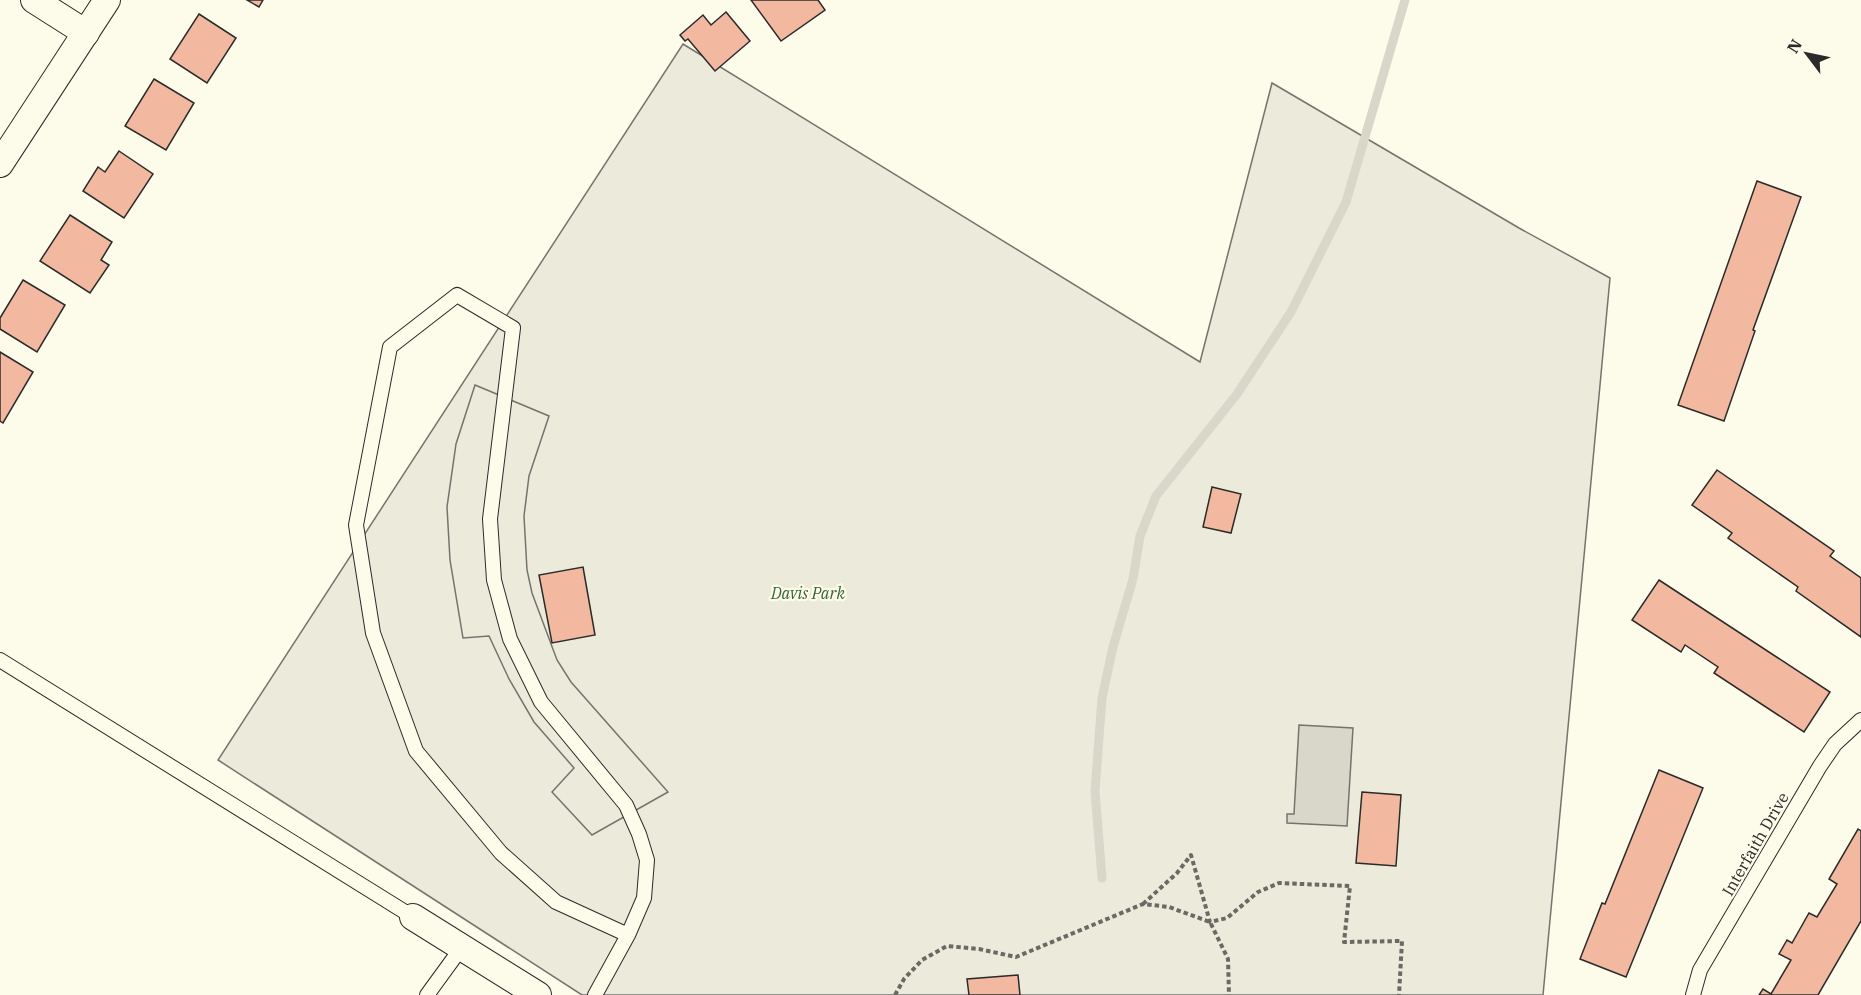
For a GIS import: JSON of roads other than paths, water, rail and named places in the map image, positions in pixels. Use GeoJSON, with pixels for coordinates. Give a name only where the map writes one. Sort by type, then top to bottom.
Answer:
{"type":"FeatureCollection","features":[{"type":"Feature","properties":{"kind":"street"},"geometry":{"type":"LineString","coordinates":[[34,0],[86,33]]}},
{"type":"Feature","properties":{"kind":"street"},"geometry":{"type":"LineString","coordinates":[[0,164],[107,0]]}},
{"type":"Feature","properties":{"kind":"street"},"geometry":{"type":"LineString","coordinates":[[413,917],[538,995]]}},
{"type":"Feature","properties":{"kind":"lane"},"geometry":{"type":"LineString","coordinates":[[595,995],[628,935],[644,898],[647,860],[639,834],[626,805],[542,702],[510,639],[494,580],[490,519],[513,328],[457,295],[390,347],[356,525],[373,633],[416,751],[501,853],[556,902],[628,935]]}},
{"type":"Feature","properties":{"kind":"lane"},"geometry":{"type":"LineString","coordinates":[[0,660],[413,917]]}},
{"type":"Feature","properties":{"kind":"lane","name":"Interfaith Drive"},"geometry":{"type":"LineString","coordinates":[[1693,995],[1700,970],[1820,766],[1835,744],[1861,720]]}},
{"type":"Feature","properties":{"kind":"lane"},"geometry":{"type":"LineString","coordinates":[[427,995],[462,947]]}},
{"type":"Feature","properties":{"kind":"waterway"},"geometry":{"type":"LineString","coordinates":[[1102,878],[1095,791],[1102,698],[1113,647],[1133,579],[1140,536],[1156,496],[1237,394],[1291,312],[1346,202],[1405,0]]}},
{"type":"Feature","properties":{"kind":"park label","name":"Davis Park"},"geometry":{"type":"Point","coordinates":[808,593]}}]}
